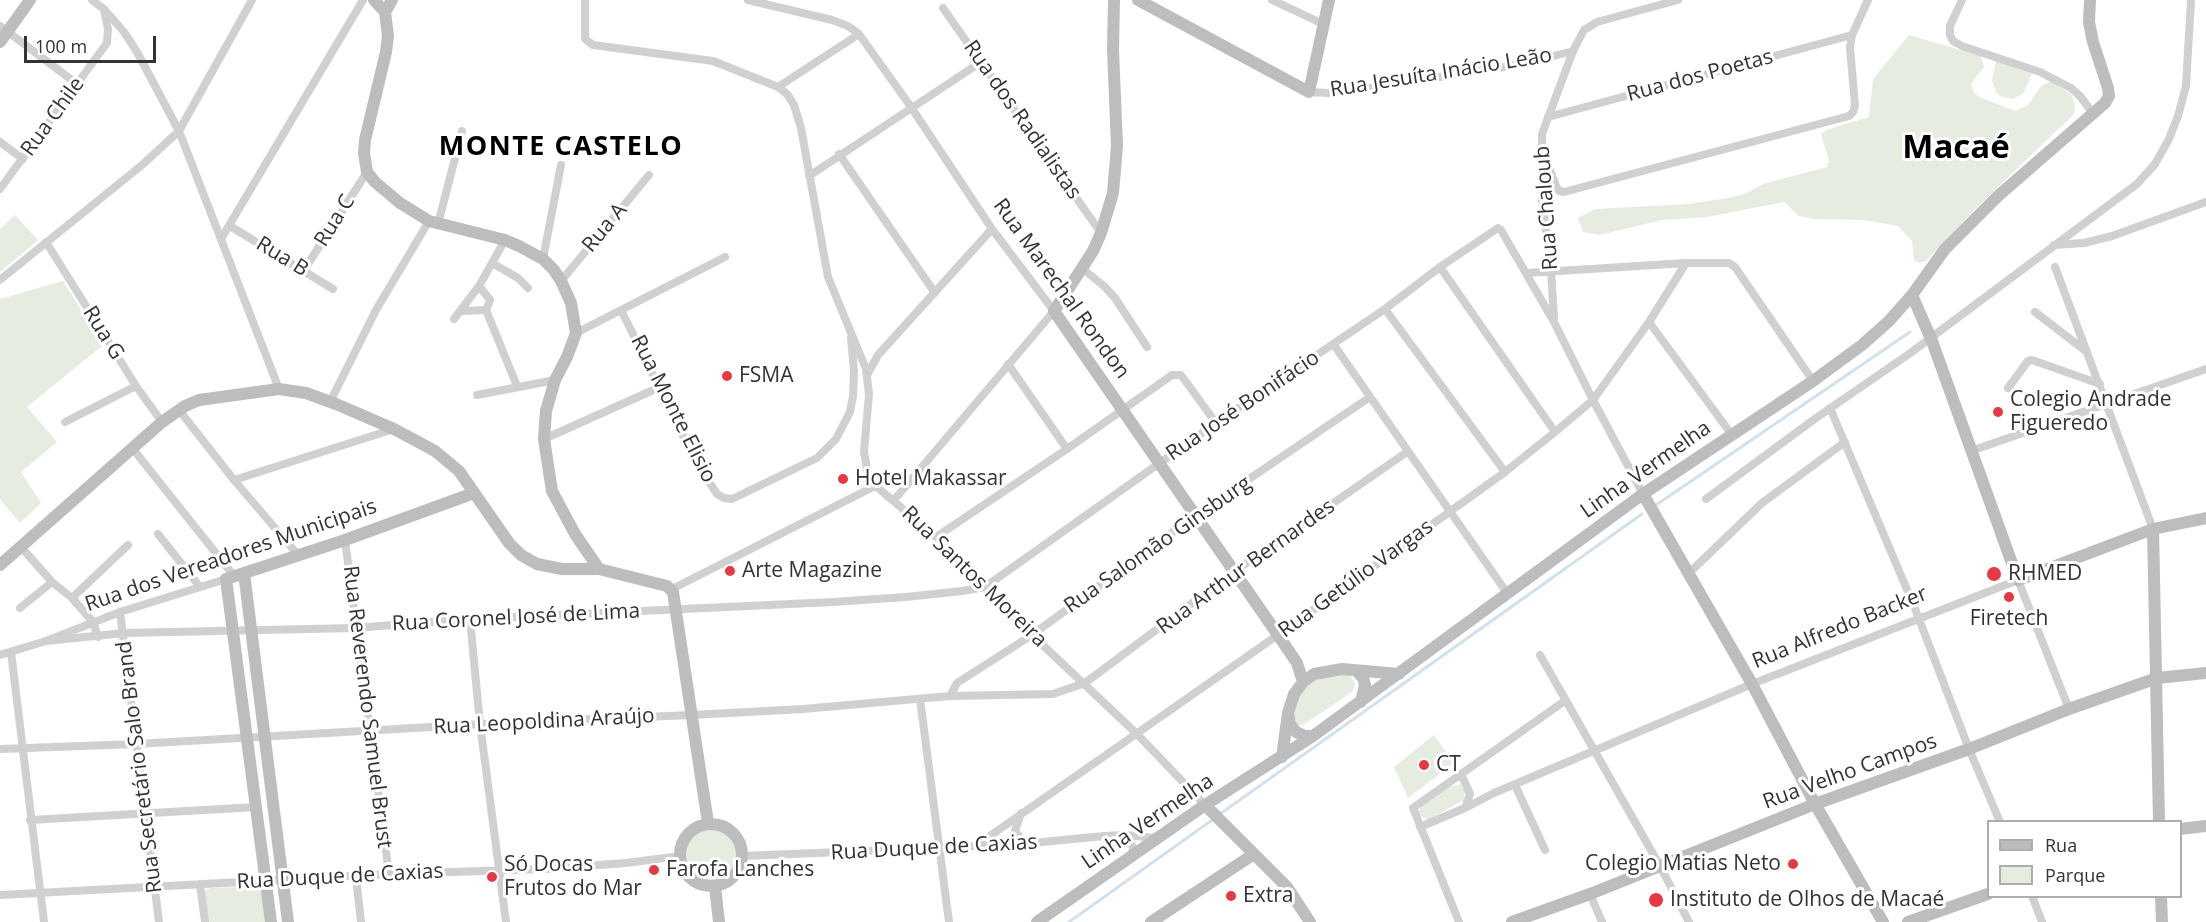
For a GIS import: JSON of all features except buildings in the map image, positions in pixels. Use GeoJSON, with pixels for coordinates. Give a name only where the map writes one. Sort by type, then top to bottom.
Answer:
{"type":"FeatureCollection","features":[{"type":"Feature","properties":{"kind":"main road"},"geometry":{"type":"LineString","coordinates":[[2,34],[30,0]]}},
{"type":"Feature","properties":{"kind":"main road"},"geometry":{"type":"LineString","coordinates":[[374,0],[385,12],[388,36],[365,140],[364,153],[367,172],[375,182],[400,203],[434,222],[505,240],[543,259],[561,281],[571,303],[576,333],[555,380],[546,411],[544,439],[552,491],[574,534],[599,568]]}},
{"type":"Feature","properties":{"kind":"main road"},"geometry":{"type":"LineString","coordinates":[[385,12],[392,0]]}},
{"type":"Feature","properties":{"kind":"main road"},"geometry":{"type":"LineString","coordinates":[[1054,311],[1083,269],[1101,233],[1113,193],[1116,168],[1114,0]]}},
{"type":"Feature","properties":{"kind":"main road"},"geometry":{"type":"LineString","coordinates":[[1138,0],[1308,92],[1329,0]]}},
{"type":"Feature","properties":{"kind":"main road","name":"Linha Vermelha"},"geometry":{"type":"LineString","coordinates":[[1037,922],[1156,838],[1213,813],[1282,757],[1361,702],[1643,494],[1862,345],[1889,321],[1912,295],[1945,249],[1998,196],[2104,103],[2109,96],[2088,22],[2090,0]]}},
{"type":"Feature","properties":{"kind":"main road"},"geometry":{"type":"LineString","coordinates":[[1912,295],[1930,336],[2018,580]]}},
{"type":"Feature","properties":{"kind":"main road","name":"Rua Marechal Rondon"},"geometry":{"type":"LineString","coordinates":[[1054,311],[1124,409],[1297,663]]}},
{"type":"Feature","properties":{"kind":"main road"},"geometry":{"type":"LineString","coordinates":[[0,565],[91,483],[178,410],[199,400],[279,389],[297,390],[330,402],[394,429],[447,460],[459,471],[509,543],[531,561],[544,567],[562,569],[599,568],[672,589],[677,609],[708,824]]}},
{"type":"Feature","properties":{"kind":"main road","name":"Rua dos Vereadores Municipais"},"geometry":{"type":"LineString","coordinates":[[235,576],[345,540],[474,493]]}},
{"type":"Feature","properties":{"kind":"main road"},"geometry":{"type":"LineString","coordinates":[[1643,494],[1752,684],[1815,804],[1883,922]]}},
{"type":"Feature","properties":{"kind":"main road","name":"Rua Alfredo Backer"},"geometry":{"type":"LineString","coordinates":[[2018,580],[2153,529],[2205,518]]}},
{"type":"Feature","properties":{"kind":"main road"},"geometry":{"type":"LineString","coordinates":[[2153,529],[2159,820]]}},
{"type":"Feature","properties":{"kind":"main road"},"geometry":{"type":"LineString","coordinates":[[235,576],[234,631],[271,922]]}},
{"type":"Feature","properties":{"kind":"main road"},"geometry":{"type":"LineString","coordinates":[[235,576],[252,631],[263,735],[288,922]]}},
{"type":"Feature","properties":{"kind":"main road"},"geometry":{"type":"LineString","coordinates":[[1297,663],[1314,674]]}},
{"type":"Feature","properties":{"kind":"main road"},"geometry":{"type":"LineString","coordinates":[[1297,663],[1303,682]]}},
{"type":"Feature","properties":{"kind":"main road"},"geometry":{"type":"LineString","coordinates":[[1282,757],[1288,713],[1294,694],[1303,682],[1314,674],[1342,669],[1399,674]]}},
{"type":"Feature","properties":{"kind":"main road"},"geometry":{"type":"LineString","coordinates":[[1357,671],[1365,685],[1361,702]]}},
{"type":"Feature","properties":{"kind":"main road","name":"Rua Velho Campos"},"geometry":{"type":"LineString","coordinates":[[1512,922],[1590,894],[1815,804],[1969,749],[2069,709],[2157,678],[2206,673]]}},
{"type":"Feature","properties":{"kind":"main road"},"geometry":{"type":"LineString","coordinates":[[1288,713],[1290,724],[1296,732],[1305,736],[1313,736]]}},
{"type":"Feature","properties":{"kind":"main road"},"geometry":{"type":"LineString","coordinates":[[1213,813],[1287,887],[1310,922]]}},
{"type":"Feature","properties":{"kind":"main road"},"geometry":{"type":"LineString","coordinates":[[708,824],[725,826],[733,832],[742,847],[741,863],[734,876],[715,886],[701,884],[689,876],[684,870],[680,856],[686,837],[695,828],[708,824]]}},
{"type":"Feature","properties":{"kind":"main road"},"geometry":{"type":"LineString","coordinates":[[2182,829],[2206,826]]}},
{"type":"Feature","properties":{"kind":"main road"},"geometry":{"type":"LineString","coordinates":[[1151,922],[1165,918],[1254,854]]}},
{"type":"Feature","properties":{"kind":"main road"},"geometry":{"type":"LineString","coordinates":[[715,886],[719,922]]}},
{"type":"Feature","properties":{"kind":"main road"},"geometry":{"type":"LineString","coordinates":[[1908,922],[1987,895]]}},
{"type":"Feature","properties":{"kind":"main road"},"geometry":{"type":"LineString","coordinates":[[2161,898],[2162,922]]}},
{"type":"Feature","properties":{"kind":"street"},"geometry":{"type":"LineString","coordinates":[[92,0],[104,9],[124,32],[179,131],[279,389]]}},
{"type":"Feature","properties":{"kind":"street"},"geometry":{"type":"LineString","coordinates":[[0,280],[142,165],[179,131],[252,0]]}},
{"type":"Feature","properties":{"kind":"street"},"geometry":{"type":"LineString","coordinates":[[221,239],[363,0]]}},
{"type":"Feature","properties":{"kind":"street"},"geometry":{"type":"LineString","coordinates":[[585,0],[585,39],[593,45],[713,61],[778,87],[787,94],[798,115],[828,277],[861,355],[867,375],[869,394],[865,464],[874,486],[672,589]]}},
{"type":"Feature","properties":{"kind":"street","name":"Rua Marechal Rondon"},"geometry":{"type":"LineString","coordinates":[[748,0],[832,20],[848,26],[858,34],[911,107],[992,229],[1054,311]]}},
{"type":"Feature","properties":{"kind":"street"},"geometry":{"type":"LineString","coordinates":[[1272,0],[1323,24]]}},
{"type":"Feature","properties":{"kind":"street","name":"Rua Chaloub"},"geometry":{"type":"LineString","coordinates":[[1554,322],[1551,270],[1542,200],[1541,147],[1542,134],[1573,51],[1584,30],[1597,22],[1678,0]]}},
{"type":"Feature","properties":{"kind":"street"},"geometry":{"type":"LineString","coordinates":[[1541,147],[1556,186],[1559,191],[1564,192],[1849,116],[1855,105],[1850,48],[1852,35],[1868,0]]}},
{"type":"Feature","properties":{"kind":"street"},"geometry":{"type":"LineString","coordinates":[[1962,0],[1950,26],[1953,41],[2040,72],[2071,88],[2092,112]]}},
{"type":"Feature","properties":{"kind":"street"},"geometry":{"type":"LineString","coordinates":[[1706,499],[1830,408],[1909,354],[1930,336],[2137,184],[2155,164],[2169,139],[2186,86],[2191,0]]}},
{"type":"Feature","properties":{"kind":"street","name":"Rua dos Radialistas"},"geometry":{"type":"LineString","coordinates":[[943,8],[1101,233]]}},
{"type":"Feature","properties":{"kind":"street","name":"Rua Chile"},"geometry":{"type":"LineString","coordinates":[[0,189],[107,43],[108,29],[104,9]]}},
{"type":"Feature","properties":{"kind":"street"},"geometry":{"type":"LineString","coordinates":[[2,34],[77,84]]}},
{"type":"Feature","properties":{"kind":"street"},"geometry":{"type":"LineString","coordinates":[[778,87],[858,34]]}},
{"type":"Feature","properties":{"kind":"street","name":"Rua dos Poetas"},"geometry":{"type":"LineString","coordinates":[[1548,117],[1852,35]]}},
{"type":"Feature","properties":{"kind":"street","name":"Rua Jesuíta Inácio Leão"},"geometry":{"type":"LineString","coordinates":[[1308,92],[1350,91],[1500,68],[1547,59],[1573,51]]}},
{"type":"Feature","properties":{"kind":"street"},"geometry":{"type":"LineString","coordinates":[[809,176],[981,62]]}},
{"type":"Feature","properties":{"kind":"street"},"geometry":{"type":"LineString","coordinates":[[330,402],[376,310],[434,222],[462,131]]}},
{"type":"Feature","properties":{"kind":"street"},"geometry":{"type":"LineString","coordinates":[[0,142],[23,159]]}},
{"type":"Feature","properties":{"kind":"street"},"geometry":{"type":"LineString","coordinates":[[839,154],[935,293]]}},
{"type":"Feature","properties":{"kind":"street"},"geometry":{"type":"LineString","coordinates":[[543,259],[561,165]]}},
{"type":"Feature","properties":{"kind":"street","name":"Rua C"},"geometry":{"type":"LineString","coordinates":[[304,270],[367,172]]}},
{"type":"Feature","properties":{"kind":"street","name":"Rua A"},"geometry":{"type":"LineString","coordinates":[[561,281],[650,175]]}},
{"type":"Feature","properties":{"kind":"street"},"geometry":{"type":"LineString","coordinates":[[2053,245],[2084,243],[2112,236],[2206,202]]}},
{"type":"Feature","properties":{"kind":"street","name":"Rua B"},"geometry":{"type":"LineString","coordinates":[[230,226],[333,289]]}},
{"type":"Feature","properties":{"kind":"street"},"geometry":{"type":"LineString","coordinates":[[867,375],[879,355],[992,229]]}},
{"type":"Feature","properties":{"kind":"street","name":"Rua José Bonifácio"},"geometry":{"type":"LineString","coordinates":[[985,586],[1216,423],[1334,345],[1494,229],[1501,230],[1526,273]]}},
{"type":"Feature","properties":{"kind":"street"},"geometry":{"type":"LineString","coordinates":[[454,319],[479,286],[505,240]]}},
{"type":"Feature","properties":{"kind":"street","name":"Rua G"},"geometry":{"type":"LineString","coordinates":[[46,242],[136,386],[162,422]]}},
{"type":"Feature","properties":{"kind":"street"},"geometry":{"type":"LineString","coordinates":[[576,333],[725,257]]}},
{"type":"Feature","properties":{"kind":"street"},"geometry":{"type":"LineString","coordinates":[[1643,494],[1554,322],[1526,273],[1724,262],[1735,267],[1812,381]]}},
{"type":"Feature","properties":{"kind":"street"},"geometry":{"type":"LineString","coordinates":[[492,263],[518,278],[528,288]]}},
{"type":"Feature","properties":{"kind":"street","name":"Rua Getúlio Vargas"},"geometry":{"type":"LineString","coordinates":[[977,845],[1278,635],[1505,472],[1555,432],[1593,400],[1649,322],[1686,263]]}},
{"type":"Feature","properties":{"kind":"street"},"geometry":{"type":"LineString","coordinates":[[1440,267],[1555,432]]}},
{"type":"Feature","properties":{"kind":"street"},"geometry":{"type":"LineString","coordinates":[[2055,267],[2153,529]]}},
{"type":"Feature","properties":{"kind":"street"},"geometry":{"type":"LineString","coordinates":[[1083,269],[1105,286],[1115,298],[1147,346]]}},
{"type":"Feature","properties":{"kind":"street"},"geometry":{"type":"LineString","coordinates":[[479,286],[490,300],[486,310],[517,386]]}},
{"type":"Feature","properties":{"kind":"street"},"geometry":{"type":"LineString","coordinates":[[1385,309],[1505,472]]}},
{"type":"Feature","properties":{"kind":"street"},"geometry":{"type":"LineString","coordinates":[[462,311],[486,310]]}},
{"type":"Feature","properties":{"kind":"street","name":"Rua Monte Elisio"},"geometry":{"type":"LineString","coordinates":[[621,310],[696,462],[717,494],[732,499],[817,458],[843,428],[850,412],[854,371],[850,328]]}},
{"type":"Feature","properties":{"kind":"street"},"geometry":{"type":"LineString","coordinates":[[894,500],[1054,311]]}},
{"type":"Feature","properties":{"kind":"street"},"geometry":{"type":"LineString","coordinates":[[2035,312],[2088,353]]}},
{"type":"Feature","properties":{"kind":"street"},"geometry":{"type":"LineString","coordinates":[[1649,322],[1732,435]]}},
{"type":"Feature","properties":{"kind":"street"},"geometry":{"type":"LineString","coordinates":[[1334,345],[1507,593]]}},
{"type":"Feature","properties":{"kind":"street"},"geometry":{"type":"LineString","coordinates":[[2008,388],[2028,361],[2032,360],[2100,384]]}},
{"type":"Feature","properties":{"kind":"street"},"geometry":{"type":"LineString","coordinates":[[1008,364],[1067,449]]}},
{"type":"Feature","properties":{"kind":"street"},"geometry":{"type":"LineString","coordinates":[[1971,451],[2206,369]]}},
{"type":"Feature","properties":{"kind":"street"},"geometry":{"type":"LineString","coordinates":[[936,537],[1172,375],[1181,375],[1216,423]]}},
{"type":"Feature","properties":{"kind":"street"},"geometry":{"type":"LineString","coordinates":[[477,395],[555,380]]}},
{"type":"Feature","properties":{"kind":"street"},"geometry":{"type":"LineString","coordinates":[[65,422],[136,386]]}},
{"type":"Feature","properties":{"kind":"street"},"geometry":{"type":"LineString","coordinates":[[544,439],[660,387]]}},
{"type":"Feature","properties":{"kind":"street","name":"Rua Salomão Ginsburg"},"geometry":{"type":"LineString","coordinates":[[950,696],[957,683],[1032,635],[1196,515],[1370,397]]}},
{"type":"Feature","properties":{"kind":"street"},"geometry":{"type":"LineString","coordinates":[[1830,408],[1919,617],[1969,749],[1999,820]]}},
{"type":"Feature","properties":{"kind":"street"},"geometry":{"type":"LineString","coordinates":[[178,410],[298,555]]}},
{"type":"Feature","properties":{"kind":"street"},"geometry":{"type":"LineString","coordinates":[[234,480],[394,429]]}},
{"type":"Feature","properties":{"kind":"street"},"geometry":{"type":"LineString","coordinates":[[1688,574],[1762,503],[1845,442]]}},
{"type":"Feature","properties":{"kind":"street"},"geometry":{"type":"LineString","coordinates":[[133,449],[235,576]]}},
{"type":"Feature","properties":{"kind":"street","name":"Rua Arthur Bernardes"},"geometry":{"type":"LineString","coordinates":[[1085,683],[1235,572],[1407,452]]}},
{"type":"Feature","properties":{"kind":"street","name":"Rua Santos Moreira"},"geometry":{"type":"LineString","coordinates":[[874,486],[894,500],[936,537],[1032,635],[1136,733],[1213,813]]}},
{"type":"Feature","properties":{"kind":"street"},"geometry":{"type":"LineString","coordinates":[[158,534],[200,587]]}},
{"type":"Feature","properties":{"kind":"street","name":"Rua Reverendo Samuel Brust"},"geometry":{"type":"LineString","coordinates":[[345,540],[389,874]]}},
{"type":"Feature","properties":{"kind":"street"},"geometry":{"type":"LineString","coordinates":[[72,598],[128,545]]}},
{"type":"Feature","properties":{"kind":"street"},"geometry":{"type":"LineString","coordinates":[[21,547],[52,582],[72,598],[93,622],[98,637]]}},
{"type":"Feature","properties":{"kind":"street","name":"Rua dos Vereadores Municipais"},"geometry":{"type":"LineString","coordinates":[[0,656],[120,612],[235,576]]}},
{"type":"Feature","properties":{"kind":"street"},"geometry":{"type":"LineString","coordinates":[[2018,580],[2069,709]]}},
{"type":"Feature","properties":{"kind":"street","name":"Rua Alfredo Backer"},"geometry":{"type":"LineString","coordinates":[[1420,826],[1593,750],[1752,684],[2018,580]]}},
{"type":"Feature","properties":{"kind":"street"},"geometry":{"type":"LineString","coordinates":[[20,608],[52,582]]}},
{"type":"Feature","properties":{"kind":"street","name":"Rua Coronel José de Lima"},"geometry":{"type":"LineString","coordinates":[[46,641],[124,633],[355,628],[470,619],[906,597],[985,586]]}},
{"type":"Feature","properties":{"kind":"street","name":"Rua Secretário Salo Brand"},"geometry":{"type":"LineString","coordinates":[[120,612],[159,922]]}},
{"type":"Feature","properties":{"kind":"street"},"geometry":{"type":"LineString","coordinates":[[470,619],[480,724],[506,922]]}},
{"type":"Feature","properties":{"kind":"street"},"geometry":{"type":"LineString","coordinates":[[11,652],[44,922]]}},
{"type":"Feature","properties":{"kind":"street"},"geometry":{"type":"LineString","coordinates":[[1540,655],[1660,866],[1689,922]]}},
{"type":"Feature","properties":{"kind":"street","name":"Rua Leopoldina Araújo"},"geometry":{"type":"LineString","coordinates":[[0,749],[692,715],[950,696],[1053,694],[1085,683]]}},
{"type":"Feature","properties":{"kind":"street"},"geometry":{"type":"LineString","coordinates":[[920,699],[949,922]]}},
{"type":"Feature","properties":{"kind":"street"},"geometry":{"type":"LineString","coordinates":[[1459,922],[1413,808],[1566,700]]}},
{"type":"Feature","properties":{"kind":"street"},"geometry":{"type":"LineString","coordinates":[[1461,774],[1470,794],[1465,808]]}},
{"type":"Feature","properties":{"kind":"street"},"geometry":{"type":"LineString","coordinates":[[1515,785],[1545,850]]}},
{"type":"Feature","properties":{"kind":"street","name":"Rua Alfredo Backer"},"geometry":{"type":"LineString","coordinates":[[1470,794],[1494,793]]}},
{"type":"Feature","properties":{"kind":"street"},"geometry":{"type":"LineString","coordinates":[[30,820],[256,807]]}},
{"type":"Feature","properties":{"kind":"street"},"geometry":{"type":"LineString","coordinates":[[1021,813],[1015,831],[1023,841],[1032,843]]}},
{"type":"Feature","properties":{"kind":"street"},"geometry":{"type":"LineString","coordinates":[[1125,835],[1133,847],[1132,855]]}},
{"type":"Feature","properties":{"kind":"street","name":"Rua Duque de Caxias"},"geometry":{"type":"LineString","coordinates":[[742,856],[1032,843],[1125,835],[1156,838]]}},
{"type":"Feature","properties":{"kind":"street","name":"Rua Duque de Caxias"},"geometry":{"type":"LineString","coordinates":[[0,895],[389,874],[584,867],[680,856]]}},
{"type":"Feature","properties":{"kind":"street"},"geometry":{"type":"LineString","coordinates":[[356,877],[361,922]]}},
{"type":"Feature","properties":{"kind":"street"},"geometry":{"type":"LineString","coordinates":[[200,884],[205,922]]}},
{"type":"Feature","properties":{"kind":"street"},"geometry":{"type":"LineString","coordinates":[[1590,894],[1602,922]]}},
{"type":"Feature","properties":{"kind":"street"},"geometry":{"type":"LineString","coordinates":[[2032,898],[2042,922]]}},
{"type":"Feature","properties":{"kind":"green space"},"geometry":{"type":"Polygon","coordinates":[[[1909,35],[1981,56],[1984,67],[1971,85],[1979,97],[2015,111],[2028,105],[2041,86],[2051,81],[2071,94],[2075,104],[2074,114],[1974,210],[1926,261],[1919,263],[1914,260],[1912,241],[1898,226],[1863,220],[1813,219],[1799,216],[1784,202],[1707,217],[1662,220],[1600,235],[1583,232],[1578,218],[1595,209],[1689,204],[1728,198],[1745,194],[1763,184],[1827,167],[1829,161],[1821,134],[1826,130],[1869,117],[1873,79],[1909,35]]]}},
{"type":"Feature","properties":{"kind":"green space"},"geometry":{"type":"Polygon","coordinates":[[[1996,61],[2032,74],[2023,94],[2012,99],[2000,96],[1996,92],[1992,80],[1996,61]]]}},
{"type":"Feature","properties":{"kind":"green space"},"geometry":{"type":"Polygon","coordinates":[[[15,215],[38,240],[0,272],[0,229],[15,215]]]}},
{"type":"Feature","properties":{"kind":"green space"},"geometry":{"type":"Polygon","coordinates":[[[63,281],[103,345],[27,407],[57,442],[21,472],[41,503],[20,523],[0,499],[0,299],[63,281]]]}},
{"type":"Feature","properties":{"kind":"green space"},"geometry":{"type":"Polygon","coordinates":[[[1348,672],[1355,684],[1352,692],[1303,725],[1292,725],[1290,708],[1306,682],[1348,672]]]}},
{"type":"Feature","properties":{"kind":"green space","name":"CT"},"geometry":{"type":"Polygon","coordinates":[[[1434,735],[1454,763],[1408,798],[1394,767],[1434,735]]]}},
{"type":"Feature","properties":{"kind":"green space"},"geometry":{"type":"Polygon","coordinates":[[[1460,784],[1465,791],[1464,800],[1428,820],[1419,815],[1418,812],[1422,806],[1450,787],[1460,784]]]}},
{"type":"Feature","properties":{"kind":"green space"},"geometry":{"type":"Polygon","coordinates":[[[707,829],[717,829],[731,837],[737,846],[739,856],[737,866],[731,875],[717,883],[707,883],[690,871],[685,861],[685,851],[697,834],[707,829]]]}},
{"type":"Feature","properties":{"kind":"green space"},"geometry":{"type":"Polygon","coordinates":[[[262,886],[269,922],[208,922],[205,891],[210,888],[262,886]]]}},
{"type":"Feature","properties":{"kind":"waterway"},"geometry":{"type":"LineString","coordinates":[[1656,505],[1910,332]]}},
{"type":"Feature","properties":{"kind":"waterway"},"geometry":{"type":"LineString","coordinates":[[1220,814],[1642,514]]}},
{"type":"Feature","properties":{"kind":"waterway"},"geometry":{"type":"LineString","coordinates":[[1069,922],[1215,818]]}},
{"type":"Feature","properties":{"kind":"place","name":"FSMA"},"geometry":{"type":"Point","coordinates":[727,376]}},
{"type":"Feature","properties":{"kind":"place","name":"Colegio Andrade Figueredo"},"geometry":{"type":"Point","coordinates":[1998,412]}},
{"type":"Feature","properties":{"kind":"place","name":"Hotel Makassar"},"geometry":{"type":"Point","coordinates":[843,479]}},
{"type":"Feature","properties":{"kind":"place","name":"Arte Magazine"},"geometry":{"type":"Point","coordinates":[730,571]}},
{"type":"Feature","properties":{"kind":"place","name":"RHMED"},"geometry":{"type":"Point","coordinates":[1994,574]}},
{"type":"Feature","properties":{"kind":"place","name":"Firetech"},"geometry":{"type":"Point","coordinates":[2009,597]}},
{"type":"Feature","properties":{"kind":"place","name":"CT"},"geometry":{"type":"Point","coordinates":[1424,765]}},
{"type":"Feature","properties":{"kind":"place","name":"Colegio Matias Neto"},"geometry":{"type":"Point","coordinates":[1793,864]}},
{"type":"Feature","properties":{"kind":"place","name":"Farofa Lanches"},"geometry":{"type":"Point","coordinates":[654,870]}},
{"type":"Feature","properties":{"kind":"place","name":"Só Docas Frutos do Mar"},"geometry":{"type":"Point","coordinates":[492,877]}},
{"type":"Feature","properties":{"kind":"place","name":"Extra"},"geometry":{"type":"Point","coordinates":[1231,896]}},
{"type":"Feature","properties":{"kind":"place","name":"Instituto de Olhos de Macaé"},"geometry":{"type":"Point","coordinates":[1656,900]}},
{"type":"Feature","properties":{"kind":"district","name":"MONTE CASTELO"},"geometry":{"type":"Point","coordinates":[561,147]}},
{"type":"Feature","properties":{"kind":"district","name":"Macaé"},"geometry":{"type":"Point","coordinates":[1956,149]}}]}
